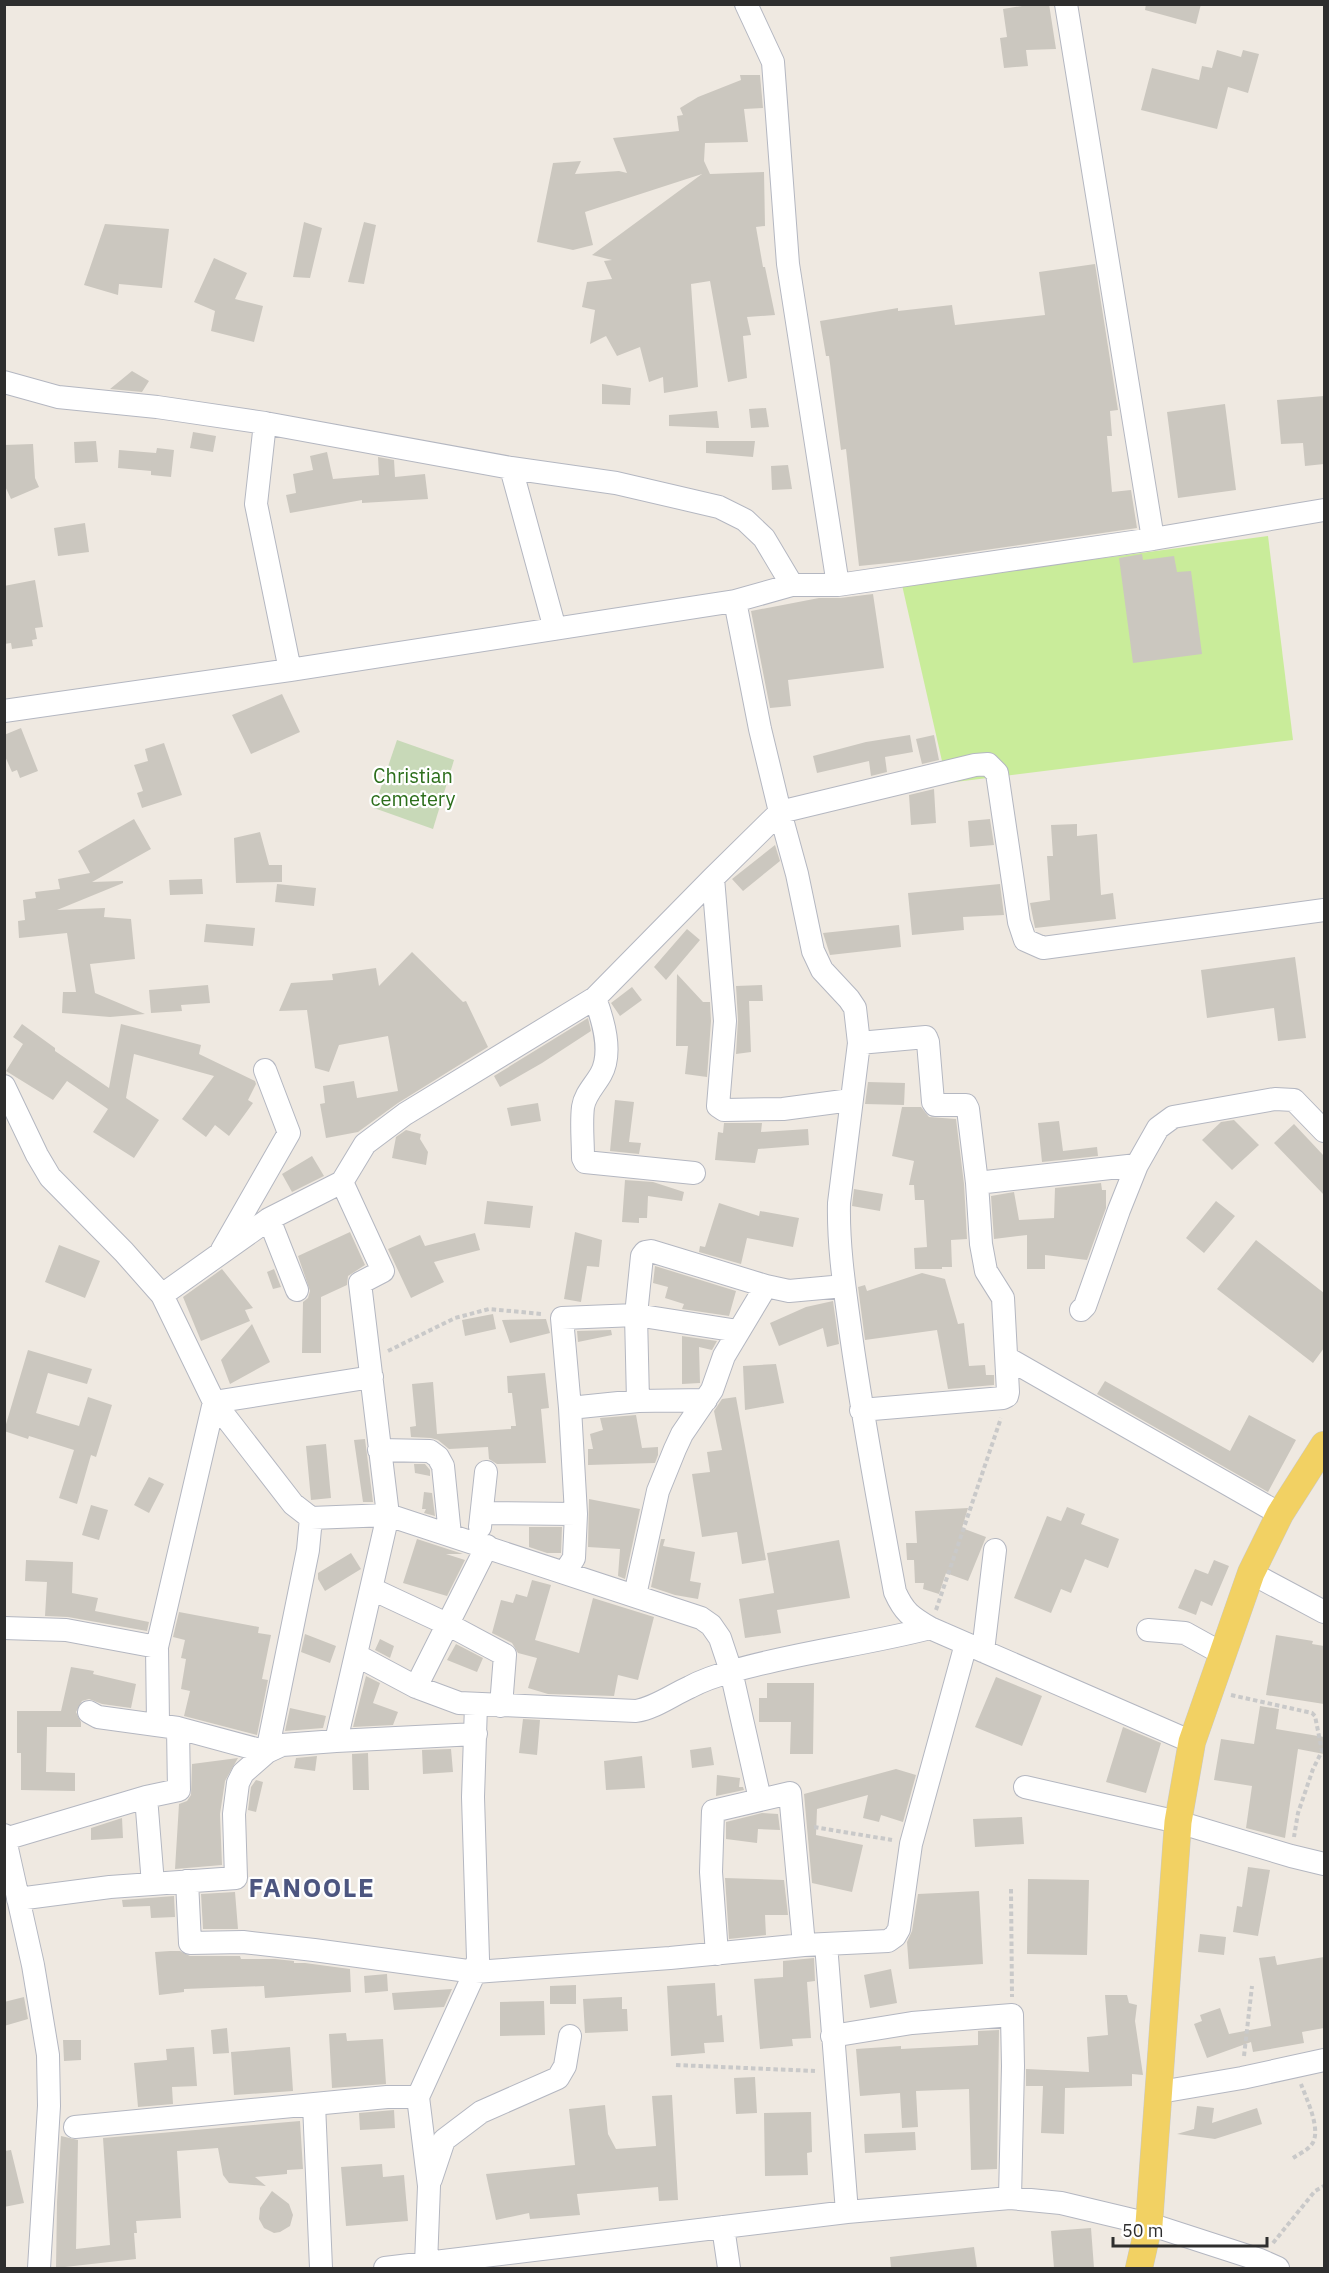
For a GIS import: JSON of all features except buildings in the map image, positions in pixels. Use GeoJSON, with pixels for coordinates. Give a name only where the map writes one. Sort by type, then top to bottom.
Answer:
{"type":"FeatureCollection","features":[{"type":"Feature","properties":{"kind":"main road"},"geometry":{"type":"LineString","coordinates":[[1139,2268],[1149,2224],[1178,1822],[1192,1742],[1251,1573],[1280,1514],[1324,1445]]}},
{"type":"Feature","properties":{"kind":"street"},"geometry":{"type":"LineString","coordinates":[[746,4],[773,62],[788,264],[838,585]]}},
{"type":"Feature","properties":{"kind":"street"},"geometry":{"type":"LineString","coordinates":[[1066,4],[1153,539]]}},
{"type":"Feature","properties":{"kind":"street"},"geometry":{"type":"LineString","coordinates":[[4,382],[58,397],[157,407],[265,423],[511,468],[615,483],[719,507],[745,520],[764,538],[792,585]]}},
{"type":"Feature","properties":{"kind":"street"},"geometry":{"type":"LineString","coordinates":[[265,423],[256,504],[291,670]]}},
{"type":"Feature","properties":{"kind":"street"},"geometry":{"type":"LineString","coordinates":[[511,468],[555,629]]}},
{"type":"Feature","properties":{"kind":"street"},"geometry":{"type":"LineString","coordinates":[[4,711],[291,670],[735,601],[792,585],[838,585],[1153,539],[1324,510]]}},
{"type":"Feature","properties":{"kind":"street"},"geometry":{"type":"LineString","coordinates":[[735,601],[760,729],[797,874],[813,951],[822,970],[855,1008],[859,1043],[839,1203],[844,1286],[861,1410],[895,1592],[902,1607],[911,1617],[930,1628],[1192,1742]]}},
{"type":"Feature","properties":{"kind":"street"},"geometry":{"type":"LineString","coordinates":[[162,1295],[269,1219],[342,1182],[365,1144],[405,1114],[596,998],[780,812],[988,764],[997,773],[1019,922],[1025,940],[1043,948],[1324,910]]}},
{"type":"Feature","properties":{"kind":"street"},"geometry":{"type":"LineString","coordinates":[[713,878],[725,1021],[718,1106],[724,1110],[783,1109],[851,1100]]}},
{"type":"Feature","properties":{"kind":"street"},"geometry":{"type":"LineString","coordinates":[[596,998],[605,1032],[606,1054],[603,1072],[586,1097],[584,1106],[583,1158],[585,1162],[694,1173]]}},
{"type":"Feature","properties":{"kind":"street"},"geometry":{"type":"LineString","coordinates":[[859,1043],[926,1037],[933,1102],[935,1105],[966,1105],[968,1108],[983,1253],[986,1271],[1003,1298],[1007,1358],[1007,1396],[861,1410]]}},
{"type":"Feature","properties":{"kind":"street"},"geometry":{"type":"LineString","coordinates":[[218,1256],[290,1133],[266,1071]]}},
{"type":"Feature","properties":{"kind":"street"},"geometry":{"type":"LineString","coordinates":[[4,1086],[50,1177],[124,1252],[162,1295],[214,1402],[293,1504],[311,1518],[388,1515],[701,1618],[711,1625],[720,1638],[731,1671],[760,1799]]}},
{"type":"Feature","properties":{"kind":"street"},"geometry":{"type":"LineString","coordinates":[[1081,1310],[1085,1306],[1137,1165],[1158,1128],[1173,1117],[1275,1099],[1294,1100],[1324,1131]]}},
{"type":"Feature","properties":{"kind":"street"},"geometry":{"type":"LineString","coordinates":[[977,1183],[1137,1165]]}},
{"type":"Feature","properties":{"kind":"street"},"geometry":{"type":"LineString","coordinates":[[336,1741],[388,1515],[360,1283],[383,1272],[342,1182]]}},
{"type":"Feature","properties":{"kind":"street"},"geometry":{"type":"LineString","coordinates":[[269,1219],[297,1290]]}},
{"type":"Feature","properties":{"kind":"street"},"geometry":{"type":"LineString","coordinates":[[638,1401],[636,1315],[642,1256],[645,1252],[651,1251],[766,1286],[798,1291],[844,1286]]}},
{"type":"Feature","properties":{"kind":"street"},"geometry":{"type":"LineString","coordinates":[[635,1595],[658,1491],[682,1434],[706,1400],[738,1330],[766,1286]]}},
{"type":"Feature","properties":{"kind":"street"},"geometry":{"type":"LineString","coordinates":[[565,1572],[574,1558],[576,1514],[562,1318],[636,1315],[738,1330]]}},
{"type":"Feature","properties":{"kind":"street"},"geometry":{"type":"LineString","coordinates":[[1007,1358],[1280,1514]]}},
{"type":"Feature","properties":{"kind":"street"},"geometry":{"type":"LineString","coordinates":[[214,1402],[371,1368]]}},
{"type":"Feature","properties":{"kind":"street"},"geometry":{"type":"LineString","coordinates":[[570,1408],[638,1401],[706,1400]]}},
{"type":"Feature","properties":{"kind":"street"},"geometry":{"type":"LineString","coordinates":[[39,2268],[49,2106],[48,2055],[33,1965],[5,1837],[146,1797],[179,1790],[157,1647],[214,1402]]}},
{"type":"Feature","properties":{"kind":"street"},"geometry":{"type":"LineString","coordinates":[[379,1450],[430,1451],[438,1457],[442,1466],[450,1535]]}},
{"type":"Feature","properties":{"kind":"street"},"geometry":{"type":"LineString","coordinates":[[416,1687],[449,1625],[482,1545],[486,1472]]}},
{"type":"Feature","properties":{"kind":"street"},"geometry":{"type":"LineString","coordinates":[[482,1513],[576,1514]]}},
{"type":"Feature","properties":{"kind":"street"},"geometry":{"type":"LineString","coordinates":[[267,1752],[308,1550],[311,1518]]}},
{"type":"Feature","properties":{"kind":"street"},"geometry":{"type":"LineString","coordinates":[[187,1881],[190,1943],[243,1942],[475,1972],[888,1941],[899,1929],[911,1844],[975,1648],[995,1550]]}},
{"type":"Feature","properties":{"kind":"street"},"geometry":{"type":"LineString","coordinates":[[1251,1573],[1324,1612]]}},
{"type":"Feature","properties":{"kind":"street"},"geometry":{"type":"LineString","coordinates":[[372,1589],[449,1625],[505,1655],[501,1706]]}},
{"type":"Feature","properties":{"kind":"street"},"geometry":{"type":"LineString","coordinates":[[4,1628],[66,1630],[157,1647]]}},
{"type":"Feature","properties":{"kind":"street"},"geometry":{"type":"LineString","coordinates":[[356,1655],[416,1687],[449,1701],[476,1705],[636,1712],[647,1710],[690,1686],[731,1671],[798,1654],[930,1628]]}},
{"type":"Feature","properties":{"kind":"street"},"geometry":{"type":"LineString","coordinates":[[1148,1630],[1185,1632],[1223,1654]]}},
{"type":"Feature","properties":{"kind":"street"},"geometry":{"type":"LineString","coordinates":[[426,2264],[429,2187],[417,2097],[475,1972],[478,1959],[473,1797],[476,1705]]}},
{"type":"Feature","properties":{"kind":"street"},"geometry":{"type":"LineString","coordinates":[[89,1712],[109,1719],[168,1726],[267,1752]]}},
{"type":"Feature","properties":{"kind":"street"},"geometry":{"type":"LineString","coordinates":[[18,1899],[153,1884],[236,1878],[234,1829],[238,1783],[243,1773],[267,1752],[282,1745],[476,1734]]}},
{"type":"Feature","properties":{"kind":"street"},"geometry":{"type":"LineString","coordinates":[[1025,1787],[1178,1822],[1291,1856],[1324,1863]]}},
{"type":"Feature","properties":{"kind":"street"},"geometry":{"type":"LineString","coordinates":[[717,1954],[711,1872],[713,1811],[790,1793],[793,1823],[837,2072],[847,2212]]}},
{"type":"Feature","properties":{"kind":"street"},"geometry":{"type":"LineString","coordinates":[[146,1797],[153,1884]]}},
{"type":"Feature","properties":{"kind":"street"},"geometry":{"type":"LineString","coordinates":[[832,2036],[912,2023],[1012,2015],[1010,2198]]}},
{"type":"Feature","properties":{"kind":"street"},"geometry":{"type":"LineString","coordinates":[[429,2187],[444,2140],[481,2112],[558,2078],[565,2066],[570,2036]]}},
{"type":"Feature","properties":{"kind":"street"},"geometry":{"type":"LineString","coordinates":[[1160,2092],[1242,2078],[1324,2060]]}},
{"type":"Feature","properties":{"kind":"street"},"geometry":{"type":"LineString","coordinates":[[75,2127],[387,2097],[417,2097]]}},
{"type":"Feature","properties":{"kind":"street"},"geometry":{"type":"LineString","coordinates":[[314,2104],[321,2268]]}},
{"type":"Feature","properties":{"kind":"street"},"geometry":{"type":"LineString","coordinates":[[385,2268],[550,2258],[723,2227],[847,2212],[1010,2198],[1060,2203],[1149,2224],[1269,2264]]}},
{"type":"Feature","properties":{"kind":"street"},"geometry":{"type":"LineString","coordinates":[[723,2227],[729,2268]]}},
{"type":"Feature","properties":{"kind":"path"},"geometry":{"type":"LineString","coordinates":[[371,1368],[455,1318],[489,1309],[525,1311],[562,1318]]}},
{"type":"Feature","properties":{"kind":"path"},"geometry":{"type":"LineString","coordinates":[[930,1628],[1000,1425],[1007,1396]]}},
{"type":"Feature","properties":{"kind":"path"},"geometry":{"type":"LineString","coordinates":[[1209,1690],[1312,1713],[1315,1716],[1322,1751],[1313,1769],[1298,1813],[1291,1856]]}},
{"type":"Feature","properties":{"kind":"path"},"geometry":{"type":"LineString","coordinates":[[793,1823],[911,1844]]}},
{"type":"Feature","properties":{"kind":"path"},"geometry":{"type":"LineString","coordinates":[[1011,1889],[1012,2015]]}},
{"type":"Feature","properties":{"kind":"path"},"geometry":{"type":"LineString","coordinates":[[1242,2078],[1252,1986]]}},
{"type":"Feature","properties":{"kind":"path"},"geometry":{"type":"LineString","coordinates":[[676,2065],[837,2072]]}},
{"type":"Feature","properties":{"kind":"path"},"geometry":{"type":"LineString","coordinates":[[1293,2067],[1311,2108],[1315,2130],[1312,2145],[1293,2158]]}},
{"type":"Feature","properties":{"kind":"path"},"geometry":{"type":"LineString","coordinates":[[1269,2264],[1302,2205],[1315,2191],[1324,2186]]}},
{"type":"Feature","properties":{"kind":"green space"},"geometry":{"type":"Polygon","coordinates":[[[1268,536],[1293,740],[947,783],[902,585],[1268,536]]]}},
{"type":"Feature","properties":{"kind":"green space","name":"Christian cemetery"},"geometry":{"type":"Polygon","coordinates":[[[397,740],[454,760],[433,829],[374,808],[397,740]]]}},
{"type":"Feature","properties":{"kind":"district","name":"FANOOLE"},"geometry":{"type":"Point","coordinates":[312,1888]}}]}
